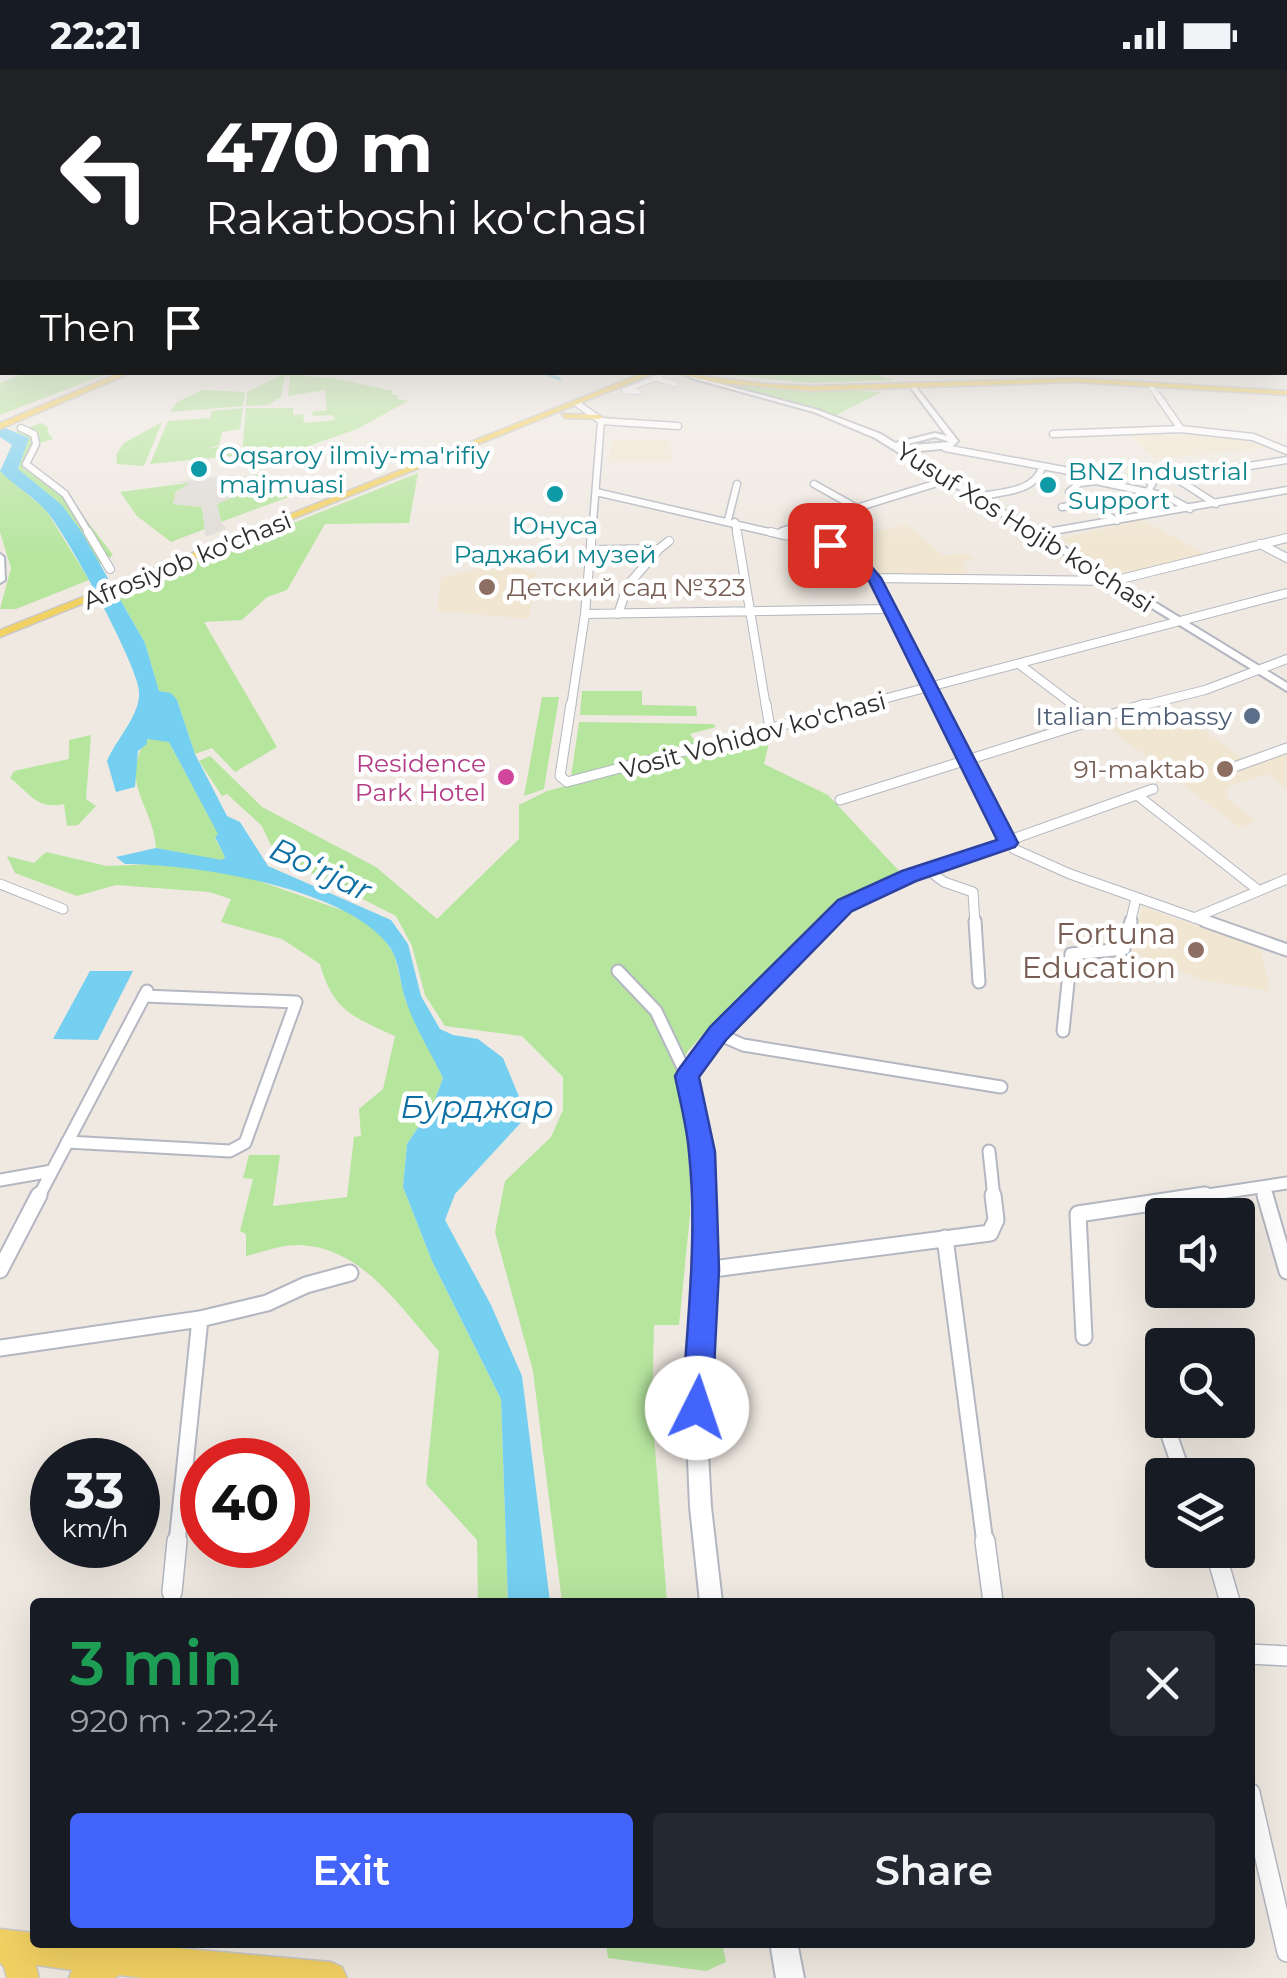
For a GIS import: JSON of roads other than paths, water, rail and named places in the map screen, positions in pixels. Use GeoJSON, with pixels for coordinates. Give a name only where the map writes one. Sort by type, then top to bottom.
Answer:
{"type":"FeatureCollection","features":[{"type":"Feature","properties":{"kind":"main road"},"geometry":{"type":"LineString","coordinates":[[8,423],[108,378]]}},
{"type":"Feature","properties":{"kind":"main road"},"geometry":{"type":"LineString","coordinates":[[8,423],[116,378]]}},
{"type":"Feature","properties":{"kind":"main road","name":"Afrosiyob ko'chasi"},"geometry":{"type":"LineString","coordinates":[[0,625],[535,423],[629,378]]}},
{"type":"Feature","properties":{"kind":"main road","name":"Afrosiyob ko'chasi"},"geometry":{"type":"LineString","coordinates":[[135,577],[575,403],[650,378]]}},
{"type":"Feature","properties":{"kind":"main road","name":"Yusuf Xos Hojib ko'chasi"},"geometry":{"type":"LineString","coordinates":[[710,378],[833,417],[897,448],[1287,688]]}},
{"type":"Feature","properties":{"kind":"main road"},"geometry":{"type":"LineString","coordinates":[[726,378],[798,388],[1052,380],[1287,391]]}},
{"type":"Feature","properties":{"kind":"main road"},"geometry":{"type":"LineString","coordinates":[[912,386],[1023,378]]}},
{"type":"Feature","properties":{"kind":"main road"},"geometry":{"type":"LineString","coordinates":[[1083,378],[1287,391]]}},
{"type":"Feature","properties":{"kind":"main road"},"geometry":{"type":"LineString","coordinates":[[912,386],[957,446]]}},
{"type":"Feature","properties":{"kind":"main road"},"geometry":{"type":"LineString","coordinates":[[535,423],[578,415],[600,419]]}},
{"type":"Feature","properties":{"kind":"main road"},"geometry":{"type":"LineString","coordinates":[[946,430],[902,440],[897,448],[926,451],[957,446]]}},
{"type":"Feature","properties":{"kind":"main road"},"geometry":{"type":"LineString","coordinates":[[935,434],[957,446]]}},
{"type":"Feature","properties":{"kind":"main road"},"geometry":{"type":"LineString","coordinates":[[921,464],[918,457],[926,451]]}},
{"type":"Feature","properties":{"kind":"main road"},"geometry":{"type":"LineString","coordinates":[[0,557],[0,580]]}},
{"type":"Feature","properties":{"kind":"main road","name":"Afrosiyob ko'chasi"},"geometry":{"type":"LineString","coordinates":[[0,634],[72,601]]}},
{"type":"Feature","properties":{"kind":"main road"},"geometry":{"type":"LineString","coordinates":[[687,1076],[702,1152],[705,1270],[698,1456],[711,1598]]}},
{"type":"Feature","properties":{"kind":"main road"},"geometry":{"type":"LineString","coordinates":[[2,1945],[331,1978]]}},
{"type":"Feature","properties":{"kind":"main road"},"geometry":{"type":"LineString","coordinates":[[2,1945],[18,1958],[24,1978]]}},
{"type":"Feature","properties":{"kind":"main road"},"geometry":{"type":"LineString","coordinates":[[784,1948],[790,1978]]}},
{"type":"Feature","properties":{"kind":"main road"},"geometry":{"type":"LineString","coordinates":[[74,1978],[117,1958]]}},
{"type":"Feature","properties":{"kind":"main road"},"geometry":{"type":"LineString","coordinates":[[85,1978],[117,1958]]}},
{"type":"Feature","properties":{"kind":"street"},"geometry":{"type":"LineString","coordinates":[[619,398],[653,378]]}},
{"type":"Feature","properties":{"kind":"street"},"geometry":{"type":"LineString","coordinates":[[661,378],[676,384]]}},
{"type":"Feature","properties":{"kind":"street"},"geometry":{"type":"LineString","coordinates":[[1150,385],[1181,430]]}},
{"type":"Feature","properties":{"kind":"street"},"geometry":{"type":"LineString","coordinates":[[575,403],[600,419],[678,426]]}},
{"type":"Feature","properties":{"kind":"street"},"geometry":{"type":"LineString","coordinates":[[600,419],[585,614],[888,608]]}},
{"type":"Feature","properties":{"kind":"street"},"geometry":{"type":"LineString","coordinates":[[8,423],[34,434],[36,444],[26,464],[64,494],[110,569]]}},
{"type":"Feature","properties":{"kind":"street"},"geometry":{"type":"LineString","coordinates":[[1053,434],[1181,430],[1250,436],[1287,451]]}},
{"type":"Feature","properties":{"kind":"street"},"geometry":{"type":"LineString","coordinates":[[957,446],[1091,475],[1096,481]]}},
{"type":"Feature","properties":{"kind":"street"},"geometry":{"type":"LineString","coordinates":[[1198,474],[1287,460]]}},
{"type":"Feature","properties":{"kind":"street"},"geometry":{"type":"LineString","coordinates":[[1148,492],[1159,464],[1216,504]]}},
{"type":"Feature","properties":{"kind":"street"},"geometry":{"type":"LineString","coordinates":[[976,497],[1026,487],[1040,475],[1042,467]]}},
{"type":"Feature","properties":{"kind":"street"},"geometry":{"type":"LineString","coordinates":[[778,532],[947,480]]}},
{"type":"Feature","properties":{"kind":"street"},"geometry":{"type":"LineString","coordinates":[[1118,521],[1069,492],[1080,483],[1096,481],[1148,492],[1190,509]]}},
{"type":"Feature","properties":{"kind":"street"},"geometry":{"type":"LineString","coordinates":[[737,484],[731,521],[770,729]]}},
{"type":"Feature","properties":{"kind":"street"},"geometry":{"type":"LineString","coordinates":[[814,484],[857,508]]}},
{"type":"Feature","properties":{"kind":"street"},"geometry":{"type":"LineString","coordinates":[[1036,534],[1287,490]]}},
{"type":"Feature","properties":{"kind":"street"},"geometry":{"type":"LineString","coordinates":[[596,492],[844,549],[874,578],[1008,843],[1033,858],[1136,898],[1287,950]]}},
{"type":"Feature","properties":{"kind":"street"},"geometry":{"type":"LineString","coordinates":[[1062,506],[1080,503],[1095,507]]}},
{"type":"Feature","properties":{"kind":"street"},"geometry":{"type":"LineString","coordinates":[[874,578],[1113,582],[1287,538]]}},
{"type":"Feature","properties":{"kind":"street"},"geometry":{"type":"LineString","coordinates":[[618,614],[628,585],[659,548],[670,541]]}},
{"type":"Feature","properties":{"kind":"street"},"geometry":{"type":"LineString","coordinates":[[1260,544],[1287,558]]}},
{"type":"Feature","properties":{"kind":"street"},"geometry":{"type":"LineString","coordinates":[[591,550],[659,548]]}},
{"type":"Feature","properties":{"kind":"street","name":"Vosit Vohidov ko'chasi"},"geometry":{"type":"LineString","coordinates":[[585,614],[560,776],[567,782],[1287,592]]}},
{"type":"Feature","properties":{"kind":"street"},"geometry":{"type":"LineString","coordinates":[[840,800],[1093,720],[1206,690],[1287,659]]}},
{"type":"Feature","properties":{"kind":"street"},"geometry":{"type":"LineString","coordinates":[[1019,664],[1093,720]]}},
{"type":"Feature","properties":{"kind":"street"},"geometry":{"type":"LineString","coordinates":[[1237,766],[1287,748]]}},
{"type":"Feature","properties":{"kind":"street"},"geometry":{"type":"LineString","coordinates":[[618,971],[656,1011],[687,1076],[718,1034],[845,906],[928,870],[1153,789]]}},
{"type":"Feature","properties":{"kind":"street"},"geometry":{"type":"LineString","coordinates":[[1137,796],[1258,890]]}},
{"type":"Feature","properties":{"kind":"street"},"geometry":{"type":"LineString","coordinates":[[928,870],[944,882],[973,892],[979,982]]}},
{"type":"Feature","properties":{"kind":"street"},"geometry":{"type":"LineString","coordinates":[[1194,918],[1287,879]]}},
{"type":"Feature","properties":{"kind":"street"},"geometry":{"type":"LineString","coordinates":[[0,884],[63,909]]}},
{"type":"Feature","properties":{"kind":"street"},"geometry":{"type":"LineString","coordinates":[[1063,1031],[1071,954],[1124,948],[1136,898]]}},
{"type":"Feature","properties":{"kind":"street"},"geometry":{"type":"LineString","coordinates":[[0,1270],[146,993],[296,1002],[240,1149],[68,1142]]}},
{"type":"Feature","properties":{"kind":"street"},"geometry":{"type":"LineString","coordinates":[[718,1034],[752,1047],[1001,1087]]}},
{"type":"Feature","properties":{"kind":"street"},"geometry":{"type":"LineString","coordinates":[[705,1270],[990,1233],[996,1220],[989,1151]]}},
{"type":"Feature","properties":{"kind":"street"},"geometry":{"type":"LineString","coordinates":[[0,1180],[52,1171]]}},
{"type":"Feature","properties":{"kind":"street"},"geometry":{"type":"LineString","coordinates":[[1084,1337],[1078,1214],[1287,1184]]}},
{"type":"Feature","properties":{"kind":"street"},"geometry":{"type":"LineString","coordinates":[[1263,1188],[1287,1272]]}},
{"type":"Feature","properties":{"kind":"street"},"geometry":{"type":"LineString","coordinates":[[945,1238],[992,1598]]}},
{"type":"Feature","properties":{"kind":"street"},"geometry":{"type":"LineString","coordinates":[[0,1348],[200,1319],[267,1302],[350,1272]]}},
{"type":"Feature","properties":{"kind":"street"},"geometry":{"type":"LineString","coordinates":[[172,1592],[200,1319]]}},
{"type":"Feature","properties":{"kind":"street"},"geometry":{"type":"LineString","coordinates":[[1220,1568],[1229,1598]]}},
{"type":"Feature","properties":{"kind":"street"},"geometry":{"type":"LineString","coordinates":[[1255,1654],[1287,1656]]}},
{"type":"Feature","properties":{"kind":"street"},"geometry":{"type":"LineString","coordinates":[[1256,1844],[1287,1952]]}},
{"type":"Feature","properties":{"kind":"water","name":"Бурджар"},"geometry":{"type":"Polygon","coordinates":[[[0,426],[29,438],[18,469],[62,505],[81,531],[145,643],[159,691],[171,693],[177,700],[195,754],[227,816],[240,822],[268,866],[391,920],[408,944],[421,996],[440,1029],[478,1039],[503,1058],[527,1116],[455,1194],[445,1220],[491,1305],[522,1376],[550,1598],[508,1598],[501,1399],[432,1261],[403,1187],[407,1144],[433,1105],[443,1078],[410,1011],[394,955],[371,928],[307,895],[229,875],[125,864],[116,857],[156,848],[222,860],[225,857],[215,837],[218,834],[169,742],[147,739],[138,751],[135,787],[116,792],[107,761],[136,709],[136,677],[100,600],[56,525],[42,506],[0,471],[12,445],[0,437],[0,426]]]}},
{"type":"Feature","properties":{"kind":"water"},"geometry":{"type":"Polygon","coordinates":[[[90,971],[133,971],[98,1040],[53,1039],[90,971]]]}},
{"type":"Feature","properties":{"kind":"place","name":"Oqsaroy ilmiy-ma'rifiy majmuasi"},"geometry":{"type":"Point","coordinates":[199,469]}},
{"type":"Feature","properties":{"kind":"place","name":"BNZ Industrial Support"},"geometry":{"type":"Point","coordinates":[1048,485]}},
{"type":"Feature","properties":{"kind":"place","name":"Юнуса Раджаби музей"},"geometry":{"type":"Point","coordinates":[555,494]}},
{"type":"Feature","properties":{"kind":"place","name":"Детский сад №323"},"geometry":{"type":"Point","coordinates":[487,587]}},
{"type":"Feature","properties":{"kind":"place","name":"Italian Embassy"},"geometry":{"type":"Point","coordinates":[1252,716]}},
{"type":"Feature","properties":{"kind":"place","name":"91-maktab"},"geometry":{"type":"Point","coordinates":[1225,769]}},
{"type":"Feature","properties":{"kind":"place","name":"Residence Park Hotel"},"geometry":{"type":"Point","coordinates":[506,777]}},
{"type":"Feature","properties":{"kind":"place","name":"Fortuna Education"},"geometry":{"type":"Point","coordinates":[1196,950]}},
{"type":"Feature","properties":{"kind":"water label","name":"Bo‘rjar"},"geometry":{"type":"Point","coordinates":[321,869]}}]}
